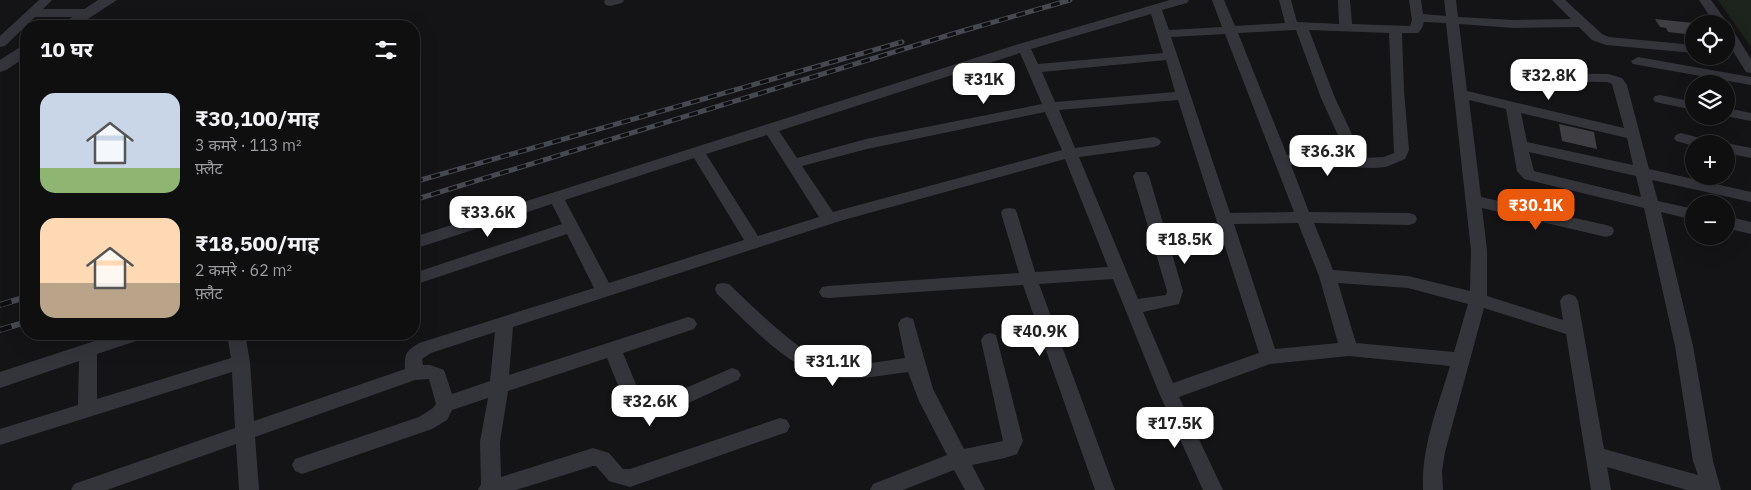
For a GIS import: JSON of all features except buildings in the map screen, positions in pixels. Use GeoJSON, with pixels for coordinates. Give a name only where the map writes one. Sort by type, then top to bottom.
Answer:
{"type":"FeatureCollection","features":[{"type":"Feature","properties":{"kind":"street"},"geometry":{"type":"LineString","coordinates":[[24,20],[46,0]]}},
{"type":"Feature","properties":{"kind":"street"},"geometry":{"type":"LineString","coordinates":[[77,20],[109,0]]}},
{"type":"Feature","properties":{"kind":"street"},"geometry":{"type":"LineString","coordinates":[[420,241],[1024,46],[1184,0]]}},
{"type":"Feature","properties":{"kind":"street"},"geometry":{"type":"LineString","coordinates":[[1218,0],[1328,276],[1349,349]]}},
{"type":"Feature","properties":{"kind":"street"},"geometry":{"type":"LineString","coordinates":[[1284,0],[1358,163]]}},
{"type":"Feature","properties":{"kind":"street"},"geometry":{"type":"LineString","coordinates":[[1344,0],[1346,27]]}},
{"type":"Feature","properties":{"kind":"street"},"geometry":{"type":"LineString","coordinates":[[1163,34],[1231,32],[1296,27],[1415,29],[1418,20],[1415,0]]}},
{"type":"Feature","properties":{"kind":"street"},"geometry":{"type":"LineString","coordinates":[[1433,490],[1432,471],[1435,452],[1478,300],[1479,250],[1450,0]]}},
{"type":"Feature","properties":{"kind":"street"},"geometry":{"type":"LineString","coordinates":[[1558,0],[1597,37],[1606,41],[1685,48]]}},
{"type":"Feature","properties":{"kind":"street"},"geometry":{"type":"LineString","coordinates":[[1705,0],[1716,15]]}},
{"type":"Feature","properties":{"kind":"street"},"geometry":{"type":"LineString","coordinates":[[1155,8],[1269,357]]}},
{"type":"Feature","properties":{"kind":"street"},"geometry":{"type":"LineString","coordinates":[[32,12],[88,13]]}},
{"type":"Feature","properties":{"kind":"street"},"geometry":{"type":"LineString","coordinates":[[1418,20],[1514,24],[1582,23]]}},
{"type":"Feature","properties":{"kind":"street"},"geometry":{"type":"LineString","coordinates":[[0,43],[20,24]]}},
{"type":"Feature","properties":{"kind":"street"},"geometry":{"type":"LineString","coordinates":[[1283,160],[1358,163],[1386,162],[1400,156],[1402,150],[1397,91],[1395,30]]}},
{"type":"Feature","properties":{"kind":"street"},"geometry":{"type":"LineString","coordinates":[[1735,43],[1751,69]]}},
{"type":"Feature","properties":{"kind":"street"},"geometry":{"type":"LineString","coordinates":[[1024,46],[1168,393],[1214,490]]}},
{"type":"Feature","properties":{"kind":"street"},"geometry":{"type":"LineString","coordinates":[[0,52],[20,52]]}},
{"type":"Feature","properties":{"kind":"street"},"geometry":{"type":"LineString","coordinates":[[0,67],[20,54]]}},
{"type":"Feature","properties":{"kind":"street"},"geometry":{"type":"LineString","coordinates":[[1735,55],[1744,56]]}},
{"type":"Feature","properties":{"kind":"street"},"geometry":{"type":"LineString","coordinates":[[1033,69],[1171,56]]}},
{"type":"Feature","properties":{"kind":"street"},"geometry":{"type":"LineString","coordinates":[[1638,61],[1751,81]]}},
{"type":"Feature","properties":{"kind":"street"},"geometry":{"type":"LineString","coordinates":[[1529,77],[1613,79],[1621,88],[1684,346],[1703,461],[1715,489]]}},
{"type":"Feature","properties":{"kind":"street"},"geometry":{"type":"LineString","coordinates":[[1461,94],[1632,135]]}},
{"type":"Feature","properties":{"kind":"street"},"geometry":{"type":"LineString","coordinates":[[793,164],[866,144],[1049,107],[1184,95]]}},
{"type":"Feature","properties":{"kind":"street"},"geometry":{"type":"LineString","coordinates":[[1660,99],[1685,104]]}},
{"type":"Feature","properties":{"kind":"street"},"geometry":{"type":"LineString","coordinates":[[1513,107],[1525,171],[1529,175],[1685,213]]}},
{"type":"Feature","properties":{"kind":"street"},"geometry":{"type":"LineString","coordinates":[[1735,114],[1751,117]]}},
{"type":"Feature","properties":{"kind":"street"},"geometry":{"type":"LineString","coordinates":[[770,128],[829,220]]}},
{"type":"Feature","properties":{"kind":"street"},"geometry":{"type":"LineString","coordinates":[[1681,138],[1685,139]]}},
{"type":"Feature","properties":{"kind":"street"},"geometry":{"type":"LineString","coordinates":[[415,373],[412,359],[417,352],[425,348],[829,220],[1070,153],[1154,142]]}},
{"type":"Feature","properties":{"kind":"street"},"geometry":{"type":"LineString","coordinates":[[1520,145],[1751,197]]}},
{"type":"Feature","properties":{"kind":"street"},"geometry":{"type":"LineString","coordinates":[[1735,150],[1751,153]]}},
{"type":"Feature","properties":{"kind":"street"},"geometry":{"type":"LineString","coordinates":[[697,152],[755,244]]}},
{"type":"Feature","properties":{"kind":"street"},"geometry":{"type":"LineString","coordinates":[[1132,307],[1167,301],[1173,298],[1175,291],[1140,176]]}},
{"type":"Feature","properties":{"kind":"street"},"geometry":{"type":"LineString","coordinates":[[556,197],[604,292]]}},
{"type":"Feature","properties":{"kind":"street"},"geometry":{"type":"LineString","coordinates":[[1473,201],[1606,231]]}},
{"type":"Feature","properties":{"kind":"street"},"geometry":{"type":"LineString","coordinates":[[1009,213],[1030,279],[1105,490]]}},
{"type":"Feature","properties":{"kind":"street"},"geometry":{"type":"LineString","coordinates":[[1224,219],[1409,219]]}},
{"type":"Feature","properties":{"kind":"street"},"geometry":{"type":"LineString","coordinates":[[1735,224],[1751,228]]}},
{"type":"Feature","properties":{"kind":"street"},"geometry":{"type":"LineString","coordinates":[[420,277],[571,227]]}},
{"type":"Feature","properties":{"kind":"street"},"geometry":{"type":"LineString","coordinates":[[828,292],[1118,273]]}},
{"type":"Feature","properties":{"kind":"street"},"geometry":{"type":"LineString","coordinates":[[1328,276],[1408,282],[1478,300],[1574,330]]}},
{"type":"Feature","properties":{"kind":"street"},"geometry":{"type":"LineString","coordinates":[[723,289],[767,330],[819,368],[841,371],[915,364]]}},
{"type":"Feature","properties":{"kind":"street"},"geometry":{"type":"LineString","coordinates":[[1569,301],[1601,490]]}},
{"type":"Feature","properties":{"kind":"street"},"geometry":{"type":"LineString","coordinates":[[505,323],[499,386],[490,442],[489,490],[593,457],[602,459],[614,475],[621,478],[630,478],[780,426]]}},
{"type":"Feature","properties":{"kind":"street"},"geometry":{"type":"LineString","coordinates":[[445,404],[688,324]]}},
{"type":"Feature","properties":{"kind":"street"},"geometry":{"type":"LineString","coordinates":[[907,324],[921,387],[930,408],[975,490]]}},
{"type":"Feature","properties":{"kind":"street"},"geometry":{"type":"LineString","coordinates":[[0,380],[117,340]]}},
{"type":"Feature","properties":{"kind":"street"},"geometry":{"type":"LineString","coordinates":[[240,340],[250,490]]}},
{"type":"Feature","properties":{"kind":"street"},"geometry":{"type":"LineString","coordinates":[[880,490],[959,459],[1005,450],[1012,444],[1013,437],[990,340]]}},
{"type":"Feature","properties":{"kind":"street"},"geometry":{"type":"LineString","coordinates":[[87,410],[88,349]]}},
{"type":"Feature","properties":{"kind":"street"},"geometry":{"type":"LineString","coordinates":[[1168,393],[1269,357],[1349,349],[1460,360]]}},
{"type":"Feature","properties":{"kind":"street"},"geometry":{"type":"LineString","coordinates":[[613,350],[635,404],[643,410],[660,407],[732,376]]}},
{"type":"Feature","properties":{"kind":"street"},"geometry":{"type":"LineString","coordinates":[[0,437],[241,362]]}},
{"type":"Feature","properties":{"kind":"street"},"geometry":{"type":"LineString","coordinates":[[81,490],[126,482],[245,434],[415,373],[430,372],[438,375],[445,404],[440,414],[425,423],[302,465]]}},
{"type":"Feature","properties":{"kind":"street"},"geometry":{"type":"LineString","coordinates":[[1595,455],[1715,489]]}},
{"type":"Feature","properties":{"kind":"shaded area"},"geometry":{"type":"Polygon","coordinates":[[[1718,0],[1751,0],[1751,47],[1735,24],[1735,15],[1729,15],[1718,0]]]}},
{"type":"Feature","properties":{"kind":"railway"},"geometry":{"type":"LineString","coordinates":[[420,198],[959,32],[1070,0]]}},
{"type":"Feature","properties":{"kind":"railway"},"geometry":{"type":"LineString","coordinates":[[420,180],[902,42]]}},
{"type":"Feature","properties":{"kind":"railway"},"geometry":{"type":"LineString","coordinates":[[0,305],[20,299]]}},
{"type":"Feature","properties":{"kind":"railway"},"geometry":{"type":"LineString","coordinates":[[0,330],[20,324]]}}]}
